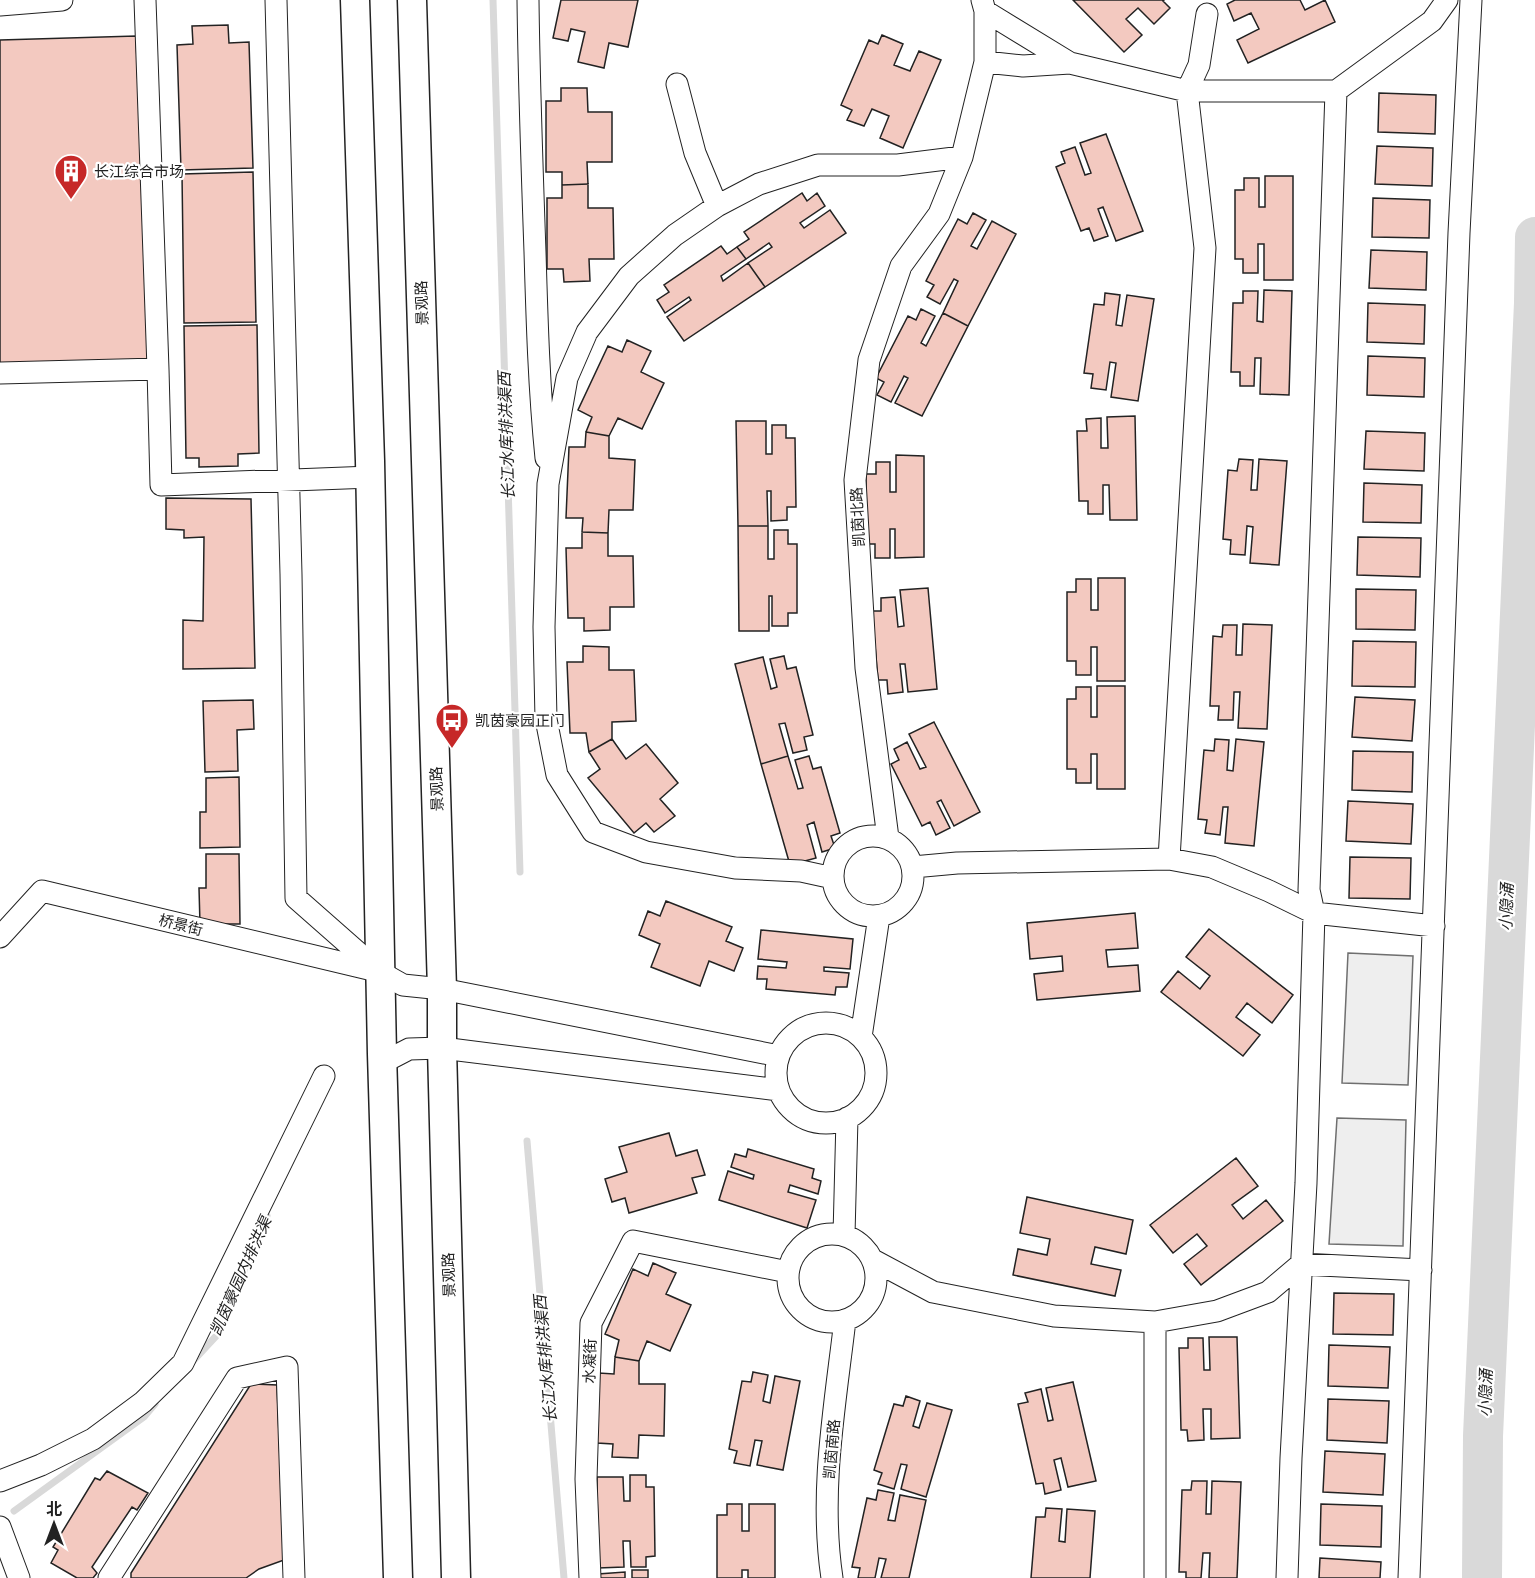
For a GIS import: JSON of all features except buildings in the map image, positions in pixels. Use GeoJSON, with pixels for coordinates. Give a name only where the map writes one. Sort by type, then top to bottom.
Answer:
{"type":"FeatureCollection","features":[{"type":"Feature","properties":{"kind":"main road"},"geometry":{"type":"LineString","coordinates":[[355,0],[371,477],[382,1063],[398,1578]]}},
{"type":"Feature","properties":{"kind":"main road","name":"景观路"},"geometry":{"type":"LineString","coordinates":[[412,0],[442,989],[456,1578]]}},
{"type":"Feature","properties":{"kind":"street"},"geometry":{"type":"LineString","coordinates":[[0,5],[62,0]]}},
{"type":"Feature","properties":{"kind":"street"},"geometry":{"type":"LineString","coordinates":[[145,0],[161,485],[371,477]]}},
{"type":"Feature","properties":{"kind":"street"},"geometry":{"type":"LineString","coordinates":[[276,0],[296,897],[380,972],[403,985],[442,989],[779,1056]]}},
{"type":"Feature","properties":{"kind":"street"},"geometry":{"type":"LineString","coordinates":[[528,0],[540,402],[548,484],[544,627],[546,719],[557,776],[593,832],[646,852],[735,868],[801,871],[833,878]]}},
{"type":"Feature","properties":{"kind":"street"},"geometry":{"type":"LineString","coordinates":[[985,62],[1023,66],[1071,63],[1187,92],[1336,92],[1432,21],[1447,0]]}},
{"type":"Feature","properties":{"kind":"street"},"geometry":{"type":"LineString","coordinates":[[1409,1578],[1459,232],[1471,0]]}},
{"type":"Feature","properties":{"kind":"street"},"geometry":{"type":"LineString","coordinates":[[983,6],[1071,63]]}},
{"type":"Feature","properties":{"kind":"street","name":"凯茵北路"},"geometry":{"type":"LineString","coordinates":[[888,838],[866,668],[855,480],[869,360],[901,266],[939,214],[962,158],[985,62],[983,6]]}},
{"type":"Feature","properties":{"kind":"street"},"geometry":{"type":"LineString","coordinates":[[1169,859],[1205,248],[1187,92],[1199,64],[1207,14]]}},
{"type":"Feature","properties":{"kind":"street"},"geometry":{"type":"LineString","coordinates":[[677,84],[695,153],[717,206]]}},
{"type":"Feature","properties":{"kind":"street"},"geometry":{"type":"LineString","coordinates":[[1287,1578],[1306,1183],[1314,914],[1309,879],[1336,92]]}},
{"type":"Feature","properties":{"kind":"street"},"geometry":{"type":"LineString","coordinates":[[548,484],[567,378],[588,332],[629,276],[675,235],[717,206],[759,184],[818,165],[897,165],[962,158]]}},
{"type":"Feature","properties":{"kind":"street"},"geometry":{"type":"LineString","coordinates":[[0,374],[158,369]]}},
{"type":"Feature","properties":{"kind":"street"},"geometry":{"type":"LineString","coordinates":[[874,835],[888,838],[899,844],[908,855],[913,867],[914,880],[903,904],[892,912],[879,916],[866,916],[853,911],[836,891],[833,878],[834,865],[840,853],[849,843],[861,837],[874,835]]}},
{"type":"Feature","properties":{"kind":"street"},"geometry":{"type":"LineString","coordinates":[[913,867],[957,863],[1169,859],[1212,867],[1269,891],[1314,914],[1434,926]]}},
{"type":"Feature","properties":{"kind":"street","name":"桥景街"},"geometry":{"type":"LineString","coordinates":[[0,937],[42,891],[380,972]]}},
{"type":"Feature","properties":{"kind":"street"},"geometry":{"type":"LineString","coordinates":[[861,1037],[879,916]]}},
{"type":"Feature","properties":{"kind":"street"},"geometry":{"type":"LineString","coordinates":[[832,1023],[848,1028],[861,1037],[871,1050],[876,1065],[875,1081],[870,1096],[860,1109],[847,1118],[831,1122],[815,1122],[800,1116],[787,1104],[779,1090],[776,1073],[779,1056],[787,1042],[800,1031],[815,1024],[832,1023]]}},
{"type":"Feature","properties":{"kind":"street"},"geometry":{"type":"LineString","coordinates":[[382,1063],[409,1049],[442,1048],[779,1090]]}},
{"type":"Feature","properties":{"kind":"street"},"geometry":{"type":"LineString","coordinates":[[0,1481],[41,1465],[93,1439],[143,1402],[183,1363],[324,1076]]}},
{"type":"Feature","properties":{"kind":"street"},"geometry":{"type":"LineString","coordinates":[[844,1235],[847,1118]]}},
{"type":"Feature","properties":{"kind":"street"},"geometry":{"type":"LineString","coordinates":[[873,1260],[877,1277],[874,1292],[868,1304],[858,1314],[845,1320],[831,1322],[817,1319],[804,1312],[794,1300],[789,1287],[788,1272],[793,1257],[802,1246],[815,1237],[830,1234],[844,1235],[857,1241],[873,1260],[933,1292],[1054,1316],[1155,1322],[1217,1311],[1268,1292],[1301,1264],[1421,1270]]}},
{"type":"Feature","properties":{"kind":"street","name":"水凝街"},"geometry":{"type":"LineString","coordinates":[[590,1578],[586,1479],[591,1323],[633,1241],[788,1272]]}},
{"type":"Feature","properties":{"kind":"street","name":"凯茵南路"},"geometry":{"type":"LineString","coordinates":[[832,1578],[828,1548],[828,1461],[845,1320]]}},
{"type":"Feature","properties":{"kind":"street"},"geometry":{"type":"LineString","coordinates":[[1155,1322],[1155,1578]]}},
{"type":"Feature","properties":{"kind":"street"},"geometry":{"type":"LineString","coordinates":[[109,1578],[237,1378],[287,1366],[294,1578]]}},
{"type":"Feature","properties":{"kind":"street"},"geometry":{"type":"LineString","coordinates":[[0,1527],[19,1578]]}},
{"type":"Feature","properties":{"kind":"shaded area"},"geometry":{"type":"Polygon","coordinates":[[[1348,953],[1413,956],[1408,1085],[1342,1083],[1348,953]]]}},
{"type":"Feature","properties":{"kind":"shaded area"},"geometry":{"type":"Polygon","coordinates":[[[1337,1118],[1406,1120],[1403,1246],[1329,1244],[1337,1118]]]}},
{"type":"Feature","properties":{"kind":"waterway","name":"长江水库排洪渠西"},"geometry":{"type":"LineString","coordinates":[[493,0],[520,872]]}},
{"type":"Feature","properties":{"kind":"waterway","name":"小隐涌"},"geometry":{"type":"LineString","coordinates":[[1482,1578],[1483,1436],[1534,303],[1535,237]]}},
{"type":"Feature","properties":{"kind":"waterway","name":"长江水库排洪渠西"},"geometry":{"type":"LineString","coordinates":[[527,1141],[564,1578]]}},
{"type":"Feature","properties":{"kind":"waterway","name":"凯茵豪园内排洪渠"},"geometry":{"type":"LineString","coordinates":[[192,1362],[218,1334],[267,1216]]}},
{"type":"Feature","properties":{"kind":"waterway","name":"凯茵豪园内排洪渠"},"geometry":{"type":"LineString","coordinates":[[14,1511],[144,1417],[155,1404]]}},
{"type":"Feature","properties":{"kind":"place","name":"长江综合市场"},"geometry":{"type":"Point","coordinates":[71,200]}},
{"type":"Feature","properties":{"kind":"place","name":"凯茵豪园正门"},"geometry":{"type":"Point","coordinates":[452,749]}}]}
